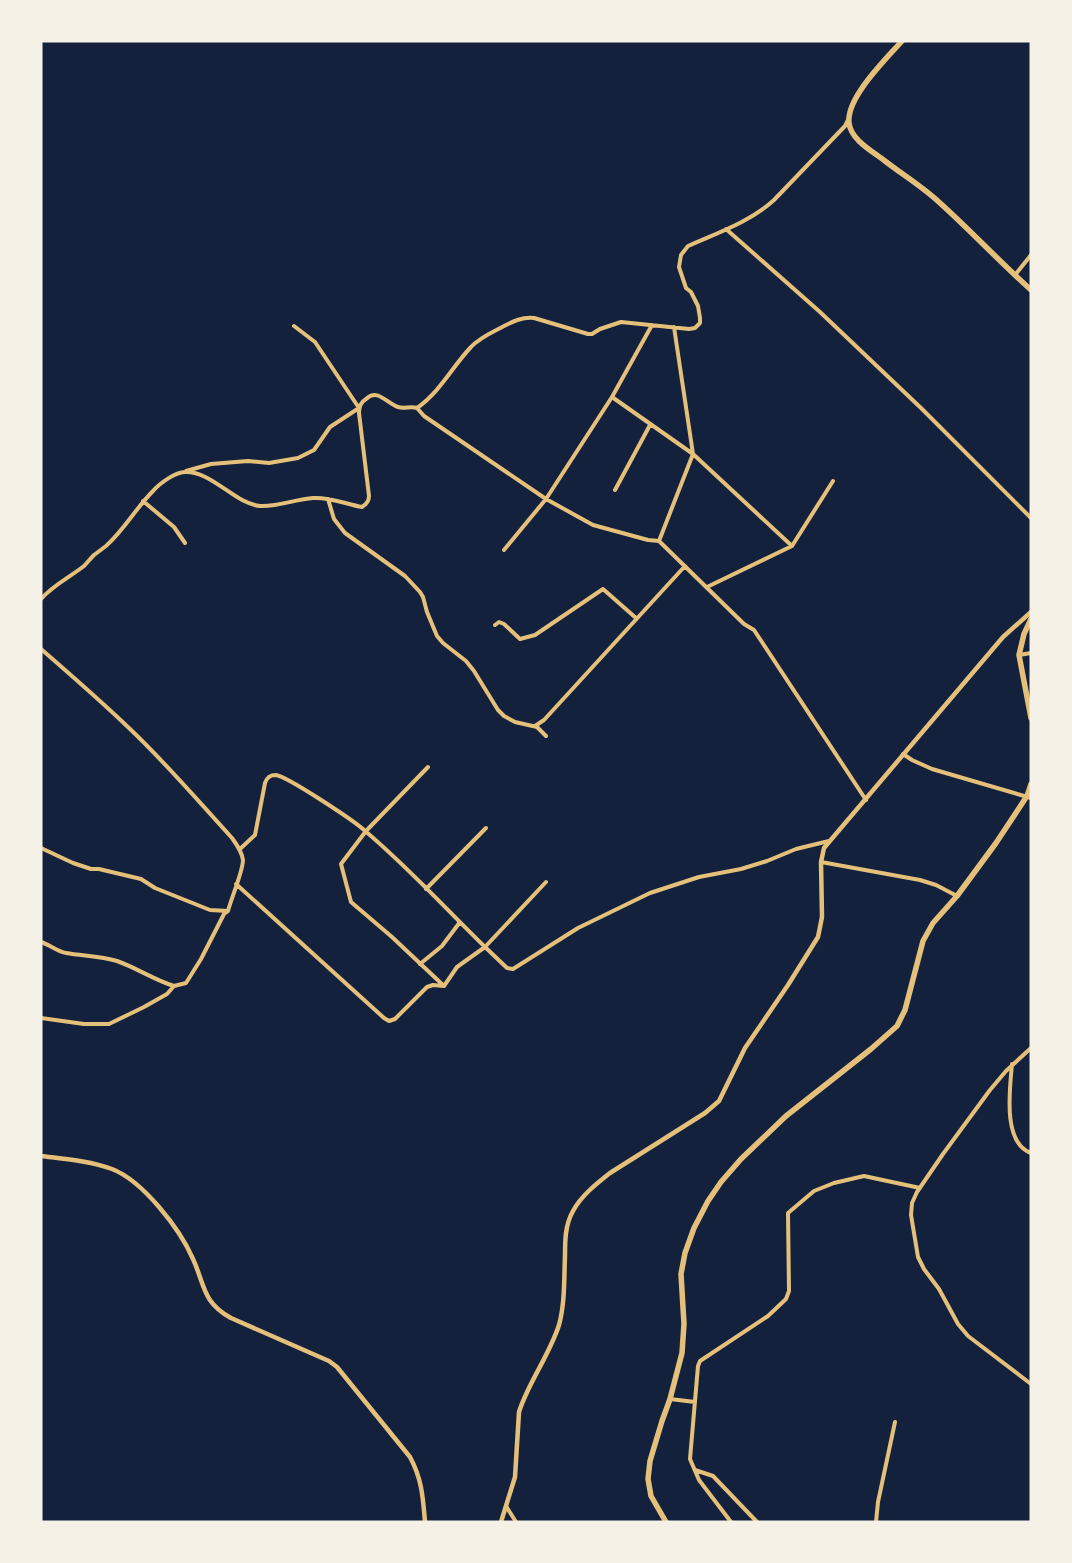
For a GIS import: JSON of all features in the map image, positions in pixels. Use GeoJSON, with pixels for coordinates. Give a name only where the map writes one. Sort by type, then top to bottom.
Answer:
{"type":"FeatureCollection","features":[{"type":"Feature","properties":{"kind":"main road"},"geometry":{"type":"LineString","coordinates":[[902,41],[868,80],[853,105],[849,118],[851,132],[938,202],[1031,290]]}},
{"type":"Feature","properties":{"kind":"main road"},"geometry":{"type":"LineString","coordinates":[[1031,619],[1024,634],[1019,655],[1029,692],[1031,718]]}},
{"type":"Feature","properties":{"kind":"main road"},"geometry":{"type":"LineString","coordinates":[[666,1522],[652,1496],[648,1479],[650,1461],[670,1399],[682,1353],[684,1324],[681,1274],[684,1253],[694,1228],[708,1201],[721,1182],[741,1159],[786,1116],[871,1049],[896,1026],[905,1010],[923,941],[933,923],[957,896],[1029,797],[1031,784]]}},
{"type":"Feature","properties":{"kind":"street"},"geometry":{"type":"LineString","coordinates":[[417,408],[434,394],[475,343],[488,334],[517,320],[534,318],[588,334],[621,322],[693,329],[698,326],[700,323],[698,306],[691,292],[686,288],[679,267],[683,251],[688,246],[753,216],[769,205],[845,126],[849,118]]}},
{"type":"Feature","properties":{"kind":"street"},"geometry":{"type":"LineString","coordinates":[[726,229],[820,312],[921,408],[1031,518]]}},
{"type":"Feature","properties":{"kind":"street"},"geometry":{"type":"LineString","coordinates":[[1015,275],[1031,255]]}},
{"type":"Feature","properties":{"kind":"street"},"geometry":{"type":"LineString","coordinates":[[504,550],[546,499],[612,397],[652,325]]}},
{"type":"Feature","properties":{"kind":"street"},"geometry":{"type":"LineString","coordinates":[[184,471],[204,476],[244,500],[258,506],[316,498],[362,507],[369,500],[359,408],[315,342],[294,326]]}},
{"type":"Feature","properties":{"kind":"street"},"geometry":{"type":"LineString","coordinates":[[659,541],[693,454],[674,327]]}},
{"type":"Feature","properties":{"kind":"street"},"geometry":{"type":"LineString","coordinates":[[41,599],[53,588],[85,566],[94,555],[106,546],[161,482],[184,471],[211,464],[248,461],[269,463],[298,458],[314,450],[330,427],[359,408],[367,397],[380,396],[390,404],[400,408],[417,408],[424,416],[546,499],[593,525],[648,540],[659,541],[744,624],[754,630],[866,800]]}},
{"type":"Feature","properties":{"kind":"street"},"geometry":{"type":"LineString","coordinates":[[612,397],[693,454],[792,546]]}},
{"type":"Feature","properties":{"kind":"street"},"geometry":{"type":"LineString","coordinates":[[615,490],[650,425]]}},
{"type":"Feature","properties":{"kind":"street"},"geometry":{"type":"LineString","coordinates":[[706,587],[792,546],[833,481]]}},
{"type":"Feature","properties":{"kind":"street"},"geometry":{"type":"LineString","coordinates":[[328,499],[334,519],[345,533],[405,576],[420,592],[437,636],[466,661],[498,710],[515,722],[535,726],[546,736]]}},
{"type":"Feature","properties":{"kind":"street"},"geometry":{"type":"LineString","coordinates":[[143,501],[174,527],[185,543]]}},
{"type":"Feature","properties":{"kind":"street"},"geometry":{"type":"LineString","coordinates":[[535,726],[544,720],[685,566]]}},
{"type":"Feature","properties":{"kind":"street"},"geometry":{"type":"LineString","coordinates":[[495,625],[499,622],[504,624],[520,639],[535,635],[603,589],[636,618]]}},
{"type":"Feature","properties":{"kind":"street"},"geometry":{"type":"LineString","coordinates":[[501,1522],[515,1477],[518,1420],[521,1408],[546,1358],[559,1325],[564,1295],[566,1237],[572,1213],[578,1202],[610,1173],[705,1113],[719,1101],[745,1048],[788,985],[818,936],[822,917],[821,862],[824,848],[1002,637],[1031,612]]}},
{"type":"Feature","properties":{"kind":"street"},"geometry":{"type":"LineString","coordinates":[[41,649],[69,672],[131,730],[232,838],[240,849],[243,860],[228,911],[224,914],[201,959],[186,983],[174,986],[163,983],[116,961],[103,957],[64,953],[41,942]]}},
{"type":"Feature","properties":{"kind":"street"},"geometry":{"type":"LineString","coordinates":[[1019,655],[1031,653]]}},
{"type":"Feature","properties":{"kind":"street"},"geometry":{"type":"LineString","coordinates":[[903,754],[932,768],[1029,797]]}},
{"type":"Feature","properties":{"kind":"street"},"geometry":{"type":"LineString","coordinates":[[428,767],[366,831],[341,864],[351,902],[444,986]]}},
{"type":"Feature","properties":{"kind":"street"},"geometry":{"type":"LineString","coordinates":[[240,849],[254,835],[267,778],[271,775],[281,776],[366,831],[507,968],[512,969],[578,928],[650,894],[699,877],[767,862],[796,849],[829,841]]}},
{"type":"Feature","properties":{"kind":"street"},"geometry":{"type":"LineString","coordinates":[[426,889],[486,828]]}},
{"type":"Feature","properties":{"kind":"street"},"geometry":{"type":"LineString","coordinates":[[41,848],[91,869],[99,869],[141,880],[155,888],[210,910],[228,911]]}},
{"type":"Feature","properties":{"kind":"street"},"geometry":{"type":"LineString","coordinates":[[821,862],[920,880],[936,885],[957,896]]}},
{"type":"Feature","properties":{"kind":"street"},"geometry":{"type":"LineString","coordinates":[[444,986],[457,967],[485,947],[546,882]]}},
{"type":"Feature","properties":{"kind":"street"},"geometry":{"type":"LineString","coordinates":[[236,884],[389,1021],[395,1019],[427,987],[433,985],[444,986]]}},
{"type":"Feature","properties":{"kind":"street"},"geometry":{"type":"LineString","coordinates":[[420,964],[442,946],[460,922]]}},
{"type":"Feature","properties":{"kind":"street"},"geometry":{"type":"LineString","coordinates":[[41,1018],[84,1024],[109,1024],[167,994],[174,986]]}},
{"type":"Feature","properties":{"kind":"street"},"geometry":{"type":"LineString","coordinates":[[1031,1048],[1012,1063],[943,1154],[916,1192],[911,1214],[918,1257],[924,1269],[939,1289],[958,1324],[968,1336],[1031,1384]]}},
{"type":"Feature","properties":{"kind":"street"},"geometry":{"type":"LineString","coordinates":[[1012,1063],[1009,1109],[1018,1144],[1024,1151],[1031,1153]]}},
{"type":"Feature","properties":{"kind":"street"},"geometry":{"type":"LineString","coordinates":[[41,1156],[95,1164],[115,1170],[127,1177],[142,1188],[178,1231],[194,1260],[212,1305],[231,1318],[329,1361],[338,1367],[410,1457],[417,1469],[421,1484],[425,1522]]}},
{"type":"Feature","properties":{"kind":"street"},"geometry":{"type":"LineString","coordinates":[[730,1522],[698,1480],[690,1459],[700,1361],[768,1316],[786,1300],[789,1291],[788,1214],[814,1192],[834,1183],[864,1176],[920,1188]]}},
{"type":"Feature","properties":{"kind":"street"},"geometry":{"type":"LineString","coordinates":[[670,1399],[695,1402]]}},
{"type":"Feature","properties":{"kind":"street"},"geometry":{"type":"LineString","coordinates":[[876,1522],[878,1502],[896,1422]]}},
{"type":"Feature","properties":{"kind":"street"},"geometry":{"type":"LineString","coordinates":[[695,1470],[713,1476],[757,1522]]}},
{"type":"Feature","properties":{"kind":"street"},"geometry":{"type":"LineString","coordinates":[[506,1506],[516,1522]]}}]}
